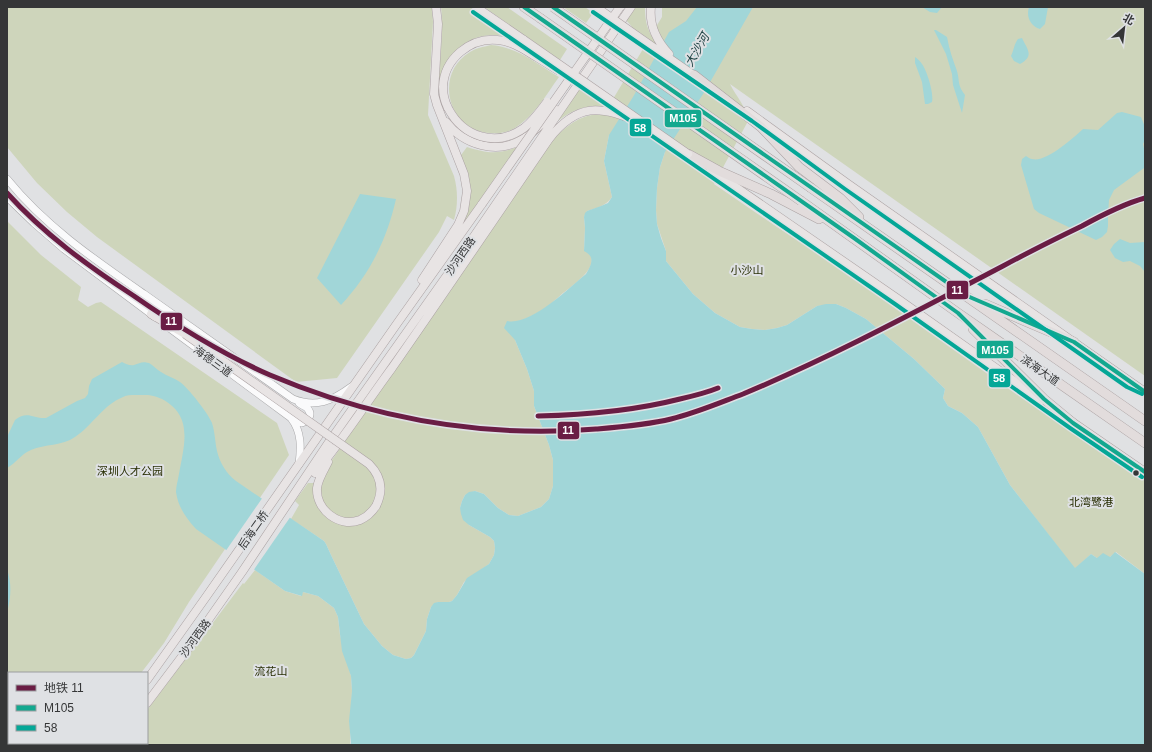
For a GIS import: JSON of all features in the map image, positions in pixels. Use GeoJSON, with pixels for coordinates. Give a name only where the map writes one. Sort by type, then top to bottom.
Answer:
{"type":"FeatureCollection","features":[{"type":"Feature","properties":{"kind":"highway","name":"滨海大道"},"geometry":{"type":"LineString","coordinates":[[524,7],[799,204],[854,238],[958,313],[1145,443]]}},
{"type":"Feature","properties":{"kind":"highway","name":"滨海大道"},"geometry":{"type":"LineString","coordinates":[[553,7],[814,184],[874,232],[1145,422]]}},
{"type":"Feature","properties":{"kind":"highway"},"geometry":{"type":"LineString","coordinates":[[694,75],[761,127],[814,184]]}},
{"type":"Feature","properties":{"kind":"highway"},"geometry":{"type":"LineString","coordinates":[[688,154],[719,172],[799,204]]}},
{"type":"Feature","properties":{"kind":"highway"},"geometry":{"type":"LineString","coordinates":[[965,295],[1074,342]]}},
{"type":"Feature","properties":{"kind":"highway"},"geometry":{"type":"LineString","coordinates":[[958,313],[1044,399],[1073,423]]}},
{"type":"Feature","properties":{"kind":"main road"},"geometry":{"type":"LineString","coordinates":[[396,326],[420,283],[458,225],[464,211],[467,191],[464,174],[434,94],[438,24],[436,7]]}},
{"type":"Feature","properties":{"kind":"main road"},"geometry":{"type":"LineString","coordinates":[[476,7],[1143,471]]}},
{"type":"Feature","properties":{"kind":"main road"},"geometry":{"type":"LineString","coordinates":[[596,7],[755,116],[1145,392]]}},
{"type":"Feature","properties":{"kind":"main road"},"geometry":{"type":"LineString","coordinates":[[603,7],[637,36]]}},
{"type":"Feature","properties":{"kind":"main road"},"geometry":{"type":"LineString","coordinates":[[600,35],[615,7]]}},
{"type":"Feature","properties":{"kind":"main road","name":"沙河西路"},"geometry":{"type":"LineString","coordinates":[[276,496],[620,7]]}},
{"type":"Feature","properties":{"kind":"main road"},"geometry":{"type":"LineString","coordinates":[[651,7],[651,19],[655,35],[660,44],[668,53],[694,75]]}},
{"type":"Feature","properties":{"kind":"main road","name":"沙河西路"},"geometry":{"type":"LineString","coordinates":[[288,505],[630,8]]}},
{"type":"Feature","properties":{"kind":"main road"},"geometry":{"type":"LineString","coordinates":[[573,73],[550,98],[531,122],[518,132],[509,136],[492,138],[479,136],[464,129],[452,116],[445,100],[443,89],[447,71],[455,56],[471,45],[487,40],[505,41],[515,44],[558,70],[594,89]]}},
{"type":"Feature","properties":{"kind":"main road"},"geometry":{"type":"LineString","coordinates":[[441,115],[446,123],[458,135],[466,140],[487,146],[509,145],[523,139],[533,132],[551,115],[579,83]]}},
{"type":"Feature","properties":{"kind":"main road"},"geometry":{"type":"LineString","coordinates":[[288,505],[338,443],[427,318],[554,133],[569,118],[580,113],[600,110],[613,112],[655,131]]}},
{"type":"Feature","properties":{"kind":"main road","name":"海德三道"},"geometry":{"type":"LineString","coordinates":[[7,179],[28,203],[58,231],[100,263],[293,399],[304,403],[322,403],[339,395],[355,384]]}},
{"type":"Feature","properties":{"kind":"main road","name":"海德三道"},"geometry":{"type":"LineString","coordinates":[[7,197],[38,228],[64,249],[186,342],[285,413],[295,423],[299,433],[301,448],[299,464]]}},
{"type":"Feature","properties":{"kind":"main road"},"geometry":{"type":"LineString","coordinates":[[7,203],[20,210]]}},
{"type":"Feature","properties":{"kind":"main road"},"geometry":{"type":"LineString","coordinates":[[427,318],[455,264]]}},
{"type":"Feature","properties":{"kind":"main road"},"geometry":{"type":"LineString","coordinates":[[151,314],[185,334],[369,464],[376,471],[381,486],[381,495],[376,506],[369,514],[359,520],[349,522],[332,516],[321,505],[318,496],[318,482],[338,443]]}},
{"type":"Feature","properties":{"kind":"main road"},"geometry":{"type":"LineString","coordinates":[[170,324],[176,317]]}},
{"type":"Feature","properties":{"kind":"main road"},"geometry":{"type":"LineString","coordinates":[[1130,382],[1145,389]]}},
{"type":"Feature","properties":{"kind":"main road"},"geometry":{"type":"LineString","coordinates":[[285,413],[299,422],[305,422],[309,418],[310,414],[308,410],[293,399]]}},
{"type":"Feature","properties":{"kind":"main road","name":"后海二桥"},"geometry":{"type":"LineString","coordinates":[[230,564],[276,496]]}},
{"type":"Feature","properties":{"kind":"main road","name":"后海二桥"},"geometry":{"type":"LineString","coordinates":[[242,572],[288,505]]}},
{"type":"Feature","properties":{"kind":"main road","name":"沙河西路"},"geometry":{"type":"LineString","coordinates":[[148,679],[230,564]]}},
{"type":"Feature","properties":{"kind":"main road","name":"沙河西路"},"geometry":{"type":"LineString","coordinates":[[148,701],[190,646],[242,572]]}},
{"type":"Feature","properties":{"kind":"green space"},"geometry":{"type":"Polygon","coordinates":[[[7,7],[432,7],[433,22],[428,115],[454,176],[457,198],[454,220],[447,216],[439,232],[337,378],[296,382],[97,237],[67,212],[37,183],[7,147],[7,7]]]}},
{"type":"Feature","properties":{"kind":"green space"},"geometry":{"type":"Polygon","coordinates":[[[441,7],[471,7],[524,44],[512,38],[492,35],[481,36],[462,45],[454,52],[443,71],[440,82],[439,97],[442,30],[441,7]]]}},
{"type":"Feature","properties":{"kind":"green space"},"geometry":{"type":"Polygon","coordinates":[[[484,7],[507,7],[567,49],[560,60],[484,7]]]}},
{"type":"Feature","properties":{"kind":"green space"},"geometry":{"type":"Polygon","coordinates":[[[563,7],[585,7],[593,13],[586,23],[563,7]]]}},
{"type":"Feature","properties":{"kind":"green space"},"geometry":{"type":"Polygon","coordinates":[[[635,7],[645,7],[646,21],[651,35],[662,17],[662,7],[1145,7],[1145,376],[730,84],[744,107],[747,123],[714,184],[862,282],[1145,476],[1145,574],[1116,552],[1110,557],[1097,558],[1091,554],[1075,569],[1010,485],[978,427],[962,413],[948,406],[943,398],[945,389],[914,359],[866,319],[836,304],[817,306],[787,325],[765,330],[740,327],[715,313],[693,294],[666,261],[666,251],[657,224],[656,210],[660,167],[665,152],[609,135],[604,161],[612,197],[604,205],[587,211],[584,217],[584,250],[590,255],[592,261],[590,267],[580,279],[544,309],[527,318],[512,323],[515,340],[534,391],[534,406],[549,445],[553,460],[553,486],[549,499],[541,507],[518,516],[509,515],[498,508],[484,494],[475,491],[465,495],[460,508],[469,525],[490,537],[494,541],[494,555],[489,564],[464,582],[452,601],[438,602],[431,607],[427,619],[426,631],[411,658],[406,659],[393,655],[382,646],[364,624],[324,541],[291,519],[299,505],[295,501],[308,483],[315,483],[332,460],[553,139],[570,124],[582,118],[596,114],[604,114],[649,39],[633,28],[626,20],[635,7]]]}},
{"type":"Feature","properties":{"kind":"green space"},"geometry":{"type":"Polygon","coordinates":[[[491,45],[510,49],[559,77],[528,118],[515,128],[497,133],[476,130],[464,123],[456,113],[450,100],[449,87],[452,74],[459,62],[470,52],[491,45]]]}},
{"type":"Feature","properties":{"kind":"green space"},"geometry":{"type":"Polygon","coordinates":[[[579,88],[608,107],[592,106],[578,109],[566,115],[553,125],[579,88]]]}},
{"type":"Feature","properties":{"kind":"green space"},"geometry":{"type":"Polygon","coordinates":[[[467,147],[480,151],[498,152],[517,147],[462,227],[470,200],[469,183],[461,155],[467,147]]]}},
{"type":"Feature","properties":{"kind":"green space","name":"深圳人才公园"},"geometry":{"type":"Polygon","coordinates":[[[7,221],[41,255],[81,287],[78,300],[88,307],[101,302],[277,423],[289,455],[189,602],[164,643],[142,672],[8,672],[8,744],[81,744],[7,745],[7,221]]]}},
{"type":"Feature","properties":{"kind":"green space","name":"流花山"},"geometry":{"type":"Polygon","coordinates":[[[255,570],[285,591],[301,596],[303,592],[318,596],[334,608],[338,617],[340,635],[351,676],[352,691],[350,745],[120,745],[148,744],[148,709],[243,583],[244,584],[255,570]]]}},
{"type":"Feature","properties":{"kind":"water","name":"大沙河"},"geometry":{"type":"Polygon","coordinates":[[[697,7],[753,7],[705,91],[665,152],[660,167],[656,210],[657,224],[666,251],[666,261],[693,294],[715,313],[740,327],[765,330],[777,328],[787,325],[817,306],[826,304],[836,304],[866,319],[914,359],[945,389],[943,398],[948,406],[962,413],[978,427],[1010,485],[1075,568],[1091,554],[1097,558],[1103,553],[1110,557],[1115,552],[1145,574],[1145,745],[350,745],[349,721],[352,691],[351,676],[342,651],[338,617],[334,608],[318,596],[303,592],[302,596],[285,591],[196,529],[189,521],[183,512],[176,492],[183,452],[184,432],[183,423],[179,414],[172,406],[158,397],[145,395],[124,396],[109,405],[75,437],[65,442],[31,450],[7,468],[7,437],[15,420],[19,417],[27,415],[46,418],[85,398],[88,394],[92,379],[122,362],[131,365],[143,362],[149,363],[180,382],[202,407],[212,423],[217,451],[224,468],[229,475],[324,541],[364,624],[382,646],[393,655],[406,659],[411,658],[426,631],[427,619],[434,603],[452,601],[467,578],[489,564],[494,555],[494,541],[463,520],[460,508],[465,495],[469,492],[475,491],[484,494],[498,508],[509,515],[518,516],[541,507],[549,499],[553,486],[553,460],[549,445],[534,406],[534,391],[527,369],[515,340],[504,328],[507,321],[516,321],[527,318],[548,305],[586,274],[591,259],[588,253],[584,251],[585,213],[608,203],[612,197],[604,161],[609,135],[633,97],[669,32],[686,21],[697,7]]]}},
{"type":"Feature","properties":{"kind":"water"},"geometry":{"type":"Polygon","coordinates":[[[922,7],[942,7],[937,13],[930,12],[922,7]]]}},
{"type":"Feature","properties":{"kind":"water"},"geometry":{"type":"Polygon","coordinates":[[[1029,7],[1048,7],[1045,24],[1040,29],[1031,23],[1028,14],[1029,7]]]}},
{"type":"Feature","properties":{"kind":"water"},"geometry":{"type":"Polygon","coordinates":[[[934,30],[947,37],[960,85],[965,95],[962,113],[953,85],[952,74],[946,54],[934,30]]]}},
{"type":"Feature","properties":{"kind":"water"},"geometry":{"type":"Polygon","coordinates":[[[1022,38],[1028,49],[1029,55],[1025,61],[1020,64],[1014,61],[1011,56],[1018,39],[1022,38]]]}},
{"type":"Feature","properties":{"kind":"water"},"geometry":{"type":"Polygon","coordinates":[[[915,57],[924,67],[930,82],[932,102],[928,104],[925,104],[922,82],[915,63],[915,57]]]}},
{"type":"Feature","properties":{"kind":"water"},"geometry":{"type":"Polygon","coordinates":[[[1122,112],[1141,117],[1145,127],[1145,140],[1143,144],[1145,166],[1114,190],[1109,200],[1107,232],[1096,240],[1039,213],[1034,209],[1021,165],[1022,159],[1026,156],[1032,159],[1038,159],[1052,154],[1083,129],[1098,130],[1117,113],[1122,112]]]}},
{"type":"Feature","properties":{"kind":"water"},"geometry":{"type":"Polygon","coordinates":[[[360,194],[396,199],[388,228],[376,255],[361,281],[341,305],[317,278],[360,194]]]}},
{"type":"Feature","properties":{"kind":"water"},"geometry":{"type":"Polygon","coordinates":[[[1120,239],[1130,243],[1145,242],[1145,272],[1140,266],[1130,261],[1123,262],[1115,258],[1110,250],[1120,239]]]}},
{"type":"Feature","properties":{"kind":"water"},"geometry":{"type":"Polygon","coordinates":[[[7,569],[10,580],[10,591],[7,613],[7,569]]]}},
{"type":"Feature","properties":{"kind":"water"},"geometry":{"type":"Polygon","coordinates":[[[7,682],[8,744],[79,745],[7,745],[7,682]]]}},
{"type":"Feature","properties":{"kind":"pier"},"geometry":{"type":"Polygon","coordinates":[[[263,497],[291,516],[253,571],[225,552],[263,497]]]}},
{"type":"Feature","properties":{"kind":"metro line","name":"11"},"geometry":{"type":"LineString","coordinates":[[7,193],[51,236],[100,273],[200,339],[252,367],[309,390],[389,414],[430,422],[512,431],[596,429],[643,424],[680,417],[698,411],[743,394],[809,365],[1105,214],[1129,203],[1145,198]]}},
{"type":"Feature","properties":{"kind":"metro line","name":"11"},"geometry":{"type":"LineString","coordinates":[[538,416],[574,415],[645,407],[685,398],[718,388]]}},
{"type":"Feature","properties":{"kind":"transit line","name":"M105"},"geometry":{"type":"LineString","coordinates":[[524,7],[854,238],[958,313],[1044,399],[1073,423],[1145,472]]}},
{"type":"Feature","properties":{"kind":"transit line","name":"M105"},"geometry":{"type":"LineString","coordinates":[[553,7],[965,295],[1074,342],[1145,392]]}},
{"type":"Feature","properties":{"kind":"transit line","name":"58"},"geometry":{"type":"LineString","coordinates":[[473,12],[1142,477]]}},
{"type":"Feature","properties":{"kind":"transit line","name":"58"},"geometry":{"type":"LineString","coordinates":[[593,12],[752,121],[845,189],[1127,387],[1142,394]]}},
{"type":"Feature","properties":{"kind":"park label","name":"小沙山"},"geometry":{"type":"Point","coordinates":[747,270]}},
{"type":"Feature","properties":{"kind":"park label","name":"北湾鹭港"},"geometry":{"type":"Point","coordinates":[1091,502]}}]}
